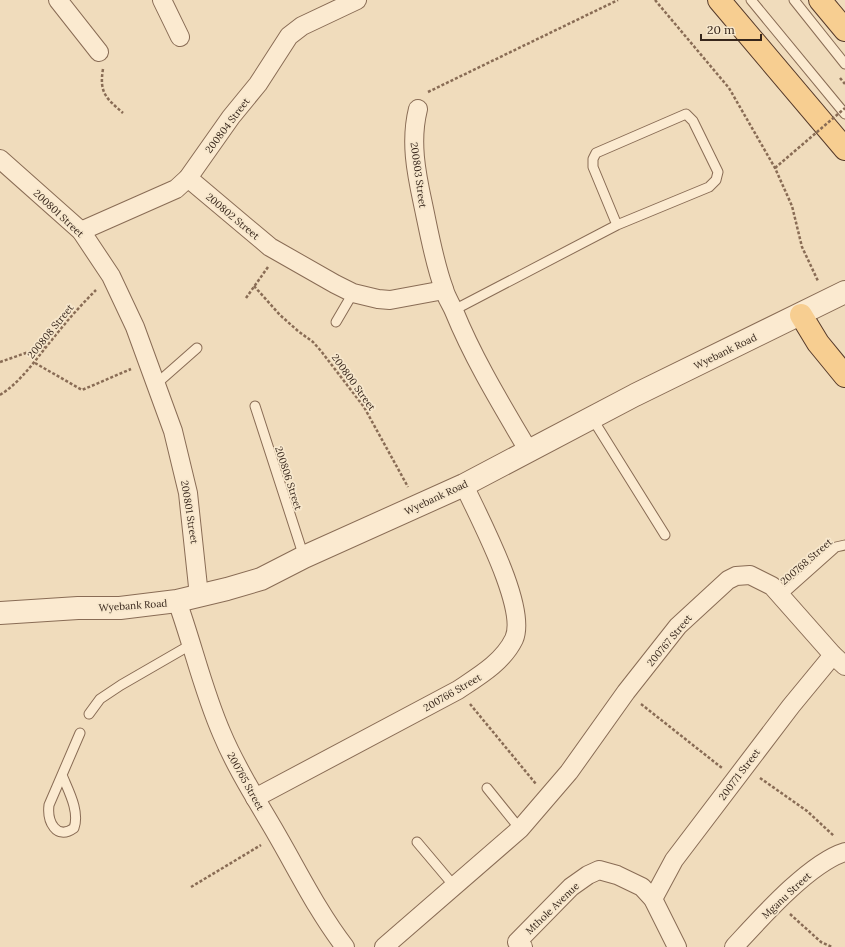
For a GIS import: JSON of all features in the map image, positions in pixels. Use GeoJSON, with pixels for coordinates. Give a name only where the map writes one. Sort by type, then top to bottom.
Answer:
{"type":"FeatureCollection","features":[{"type":"Feature","properties":{"kind":"main road"},"geometry":{"type":"LineString","coordinates":[[719,0],[845,149]]}},
{"type":"Feature","properties":{"kind":"main road"},"geometry":{"type":"LineString","coordinates":[[820,0],[845,30]]}},
{"type":"Feature","properties":{"kind":"main road"},"geometry":{"type":"LineString","coordinates":[[800,315],[818,343],[845,376]]}},
{"type":"Feature","properties":{"kind":"street"},"geometry":{"type":"LineString","coordinates":[[58,0],[99,52]]}},
{"type":"Feature","properties":{"kind":"street"},"geometry":{"type":"LineString","coordinates":[[162,0],[180,37]]}},
{"type":"Feature","properties":{"kind":"street","name":"200804 Street"},"geometry":{"type":"LineString","coordinates":[[81,231],[176,189],[188,178],[231,117],[258,84],[290,36],[302,26],[357,0]]}},
{"type":"Feature","properties":{"kind":"street","name":"200803 Street"},"geometry":{"type":"LineString","coordinates":[[418,109],[413,133],[418,181],[430,238],[444,290],[454,310],[463,334],[487,381],[528,450]]}},
{"type":"Feature","properties":{"kind":"street","name":"200801 Street"},"geometry":{"type":"LineString","coordinates":[[0,160],[81,231],[111,276],[135,327],[173,431],[188,493],[199,596]]}},
{"type":"Feature","properties":{"kind":"street","name":"200802 Street"},"geometry":{"type":"LineString","coordinates":[[188,178],[279,252],[353,293],[378,300],[390,300],[444,290]]}},
{"type":"Feature","properties":{"kind":"street","name":"Wyebank Road"},"geometry":{"type":"LineString","coordinates":[[0,613],[78,608],[120,608],[177,601],[261,579],[304,556],[464,484],[635,395],[837,297]]}},
{"type":"Feature","properties":{"kind":"street","name":"200766 Street"},"geometry":{"type":"LineString","coordinates":[[255,798],[458,690],[486,672],[504,654],[514,639],[518,626],[516,612],[510,592],[464,484]]}},
{"type":"Feature","properties":{"kind":"street","name":"200767 Street"},"geometry":{"type":"LineString","coordinates":[[384,947],[455,887],[520,829],[569,772],[626,692],[678,626],[728,580],[736,576],[750,575],[772,586],[839,661]]}},
{"type":"Feature","properties":{"kind":"street","name":"200765 Street"},"geometry":{"type":"LineString","coordinates":[[177,601],[221,734],[240,774],[277,835],[326,923],[345,947]]}},
{"type":"Feature","properties":{"kind":"street","name":"200771 Street"},"geometry":{"type":"LineString","coordinates":[[653,899],[674,860],[739,772],[791,706],[839,661]]}},
{"type":"Feature","properties":{"kind":"street","name":"Mganu Street"},"geometry":{"type":"LineString","coordinates":[[734,947],[775,904],[830,858],[842,846]]}},
{"type":"Feature","properties":{"kind":"street","name":"Mthole Avenue"},"geometry":{"type":"LineString","coordinates":[[523,947],[517,942],[571,887],[588,875],[599,870],[617,874],[642,887],[653,899],[677,947]]}},
{"type":"Feature","properties":{"kind":"lane"},"geometry":{"type":"LineString","coordinates":[[751,0],[845,114]]}},
{"type":"Feature","properties":{"kind":"lane"},"geometry":{"type":"LineString","coordinates":[[794,0],[845,64]]}},
{"type":"Feature","properties":{"kind":"lane"},"geometry":{"type":"LineString","coordinates":[[454,310],[617,225],[709,187],[716,180],[718,172],[693,121],[686,114],[594,155],[593,167],[617,225]]}},
{"type":"Feature","properties":{"kind":"lane"},"geometry":{"type":"LineString","coordinates":[[336,322],[353,293]]}},
{"type":"Feature","properties":{"kind":"lane"},"geometry":{"type":"LineString","coordinates":[[155,385],[197,348]]}},
{"type":"Feature","properties":{"kind":"lane","name":"200806 Street"},"geometry":{"type":"LineString","coordinates":[[255,406],[304,556]]}},
{"type":"Feature","properties":{"kind":"lane"},"geometry":{"type":"LineString","coordinates":[[592,418],[665,535]]}},
{"type":"Feature","properties":{"kind":"lane","name":"200768 Street"},"geometry":{"type":"LineString","coordinates":[[781,596],[836,547],[845,545]]}},
{"type":"Feature","properties":{"kind":"lane"},"geometry":{"type":"LineString","coordinates":[[89,714],[100,699],[121,685],[192,644]]}},
{"type":"Feature","properties":{"kind":"lane"},"geometry":{"type":"LineString","coordinates":[[62,774],[75,811],[76,822],[74,828],[64,832],[56,829],[50,824],[47,815],[49,805],[62,774],[80,733]]}},
{"type":"Feature","properties":{"kind":"lane"},"geometry":{"type":"LineString","coordinates":[[487,788],[520,829]]}},
{"type":"Feature","properties":{"kind":"lane"},"geometry":{"type":"LineString","coordinates":[[417,842],[455,887]]}},
{"type":"Feature","properties":{"kind":"path"},"geometry":{"type":"LineString","coordinates":[[418,109],[425,94],[438,86],[618,0]]}},
{"type":"Feature","properties":{"kind":"path"},"geometry":{"type":"LineString","coordinates":[[655,0],[729,88],[775,168],[792,206],[802,248],[837,297]]}},
{"type":"Feature","properties":{"kind":"path"},"geometry":{"type":"LineString","coordinates":[[99,52],[102,57],[103,67],[101,80],[104,94],[123,113]]}},
{"type":"Feature","properties":{"kind":"path"},"geometry":{"type":"LineString","coordinates":[[775,168],[845,108]]}},
{"type":"Feature","properties":{"kind":"path"},"geometry":{"type":"LineString","coordinates":[[246,298],[279,252]]}},
{"type":"Feature","properties":{"kind":"path","name":"200808 Street"},"geometry":{"type":"LineString","coordinates":[[0,395],[8,390],[35,363],[71,315],[111,276]]}},
{"type":"Feature","properties":{"kind":"path","name":"200800 Street"},"geometry":{"type":"LineString","coordinates":[[254,286],[290,325],[313,342],[364,407],[418,505]]}},
{"type":"Feature","properties":{"kind":"path"},"geometry":{"type":"LineString","coordinates":[[0,362],[47,345]]}},
{"type":"Feature","properties":{"kind":"path"},"geometry":{"type":"LineString","coordinates":[[35,363],[82,390],[147,363]]}},
{"type":"Feature","properties":{"kind":"path"},"geometry":{"type":"LineString","coordinates":[[458,690],[503,741],[531,779],[549,797]]}},
{"type":"Feature","properties":{"kind":"path"},"geometry":{"type":"LineString","coordinates":[[626,692],[739,772],[807,811],[842,846]]}},
{"type":"Feature","properties":{"kind":"path"},"geometry":{"type":"LineString","coordinates":[[191,887],[277,835]]}},
{"type":"Feature","properties":{"kind":"path"},"geometry":{"type":"LineString","coordinates":[[775,904],[789,913],[821,942],[832,947]]}}]}
